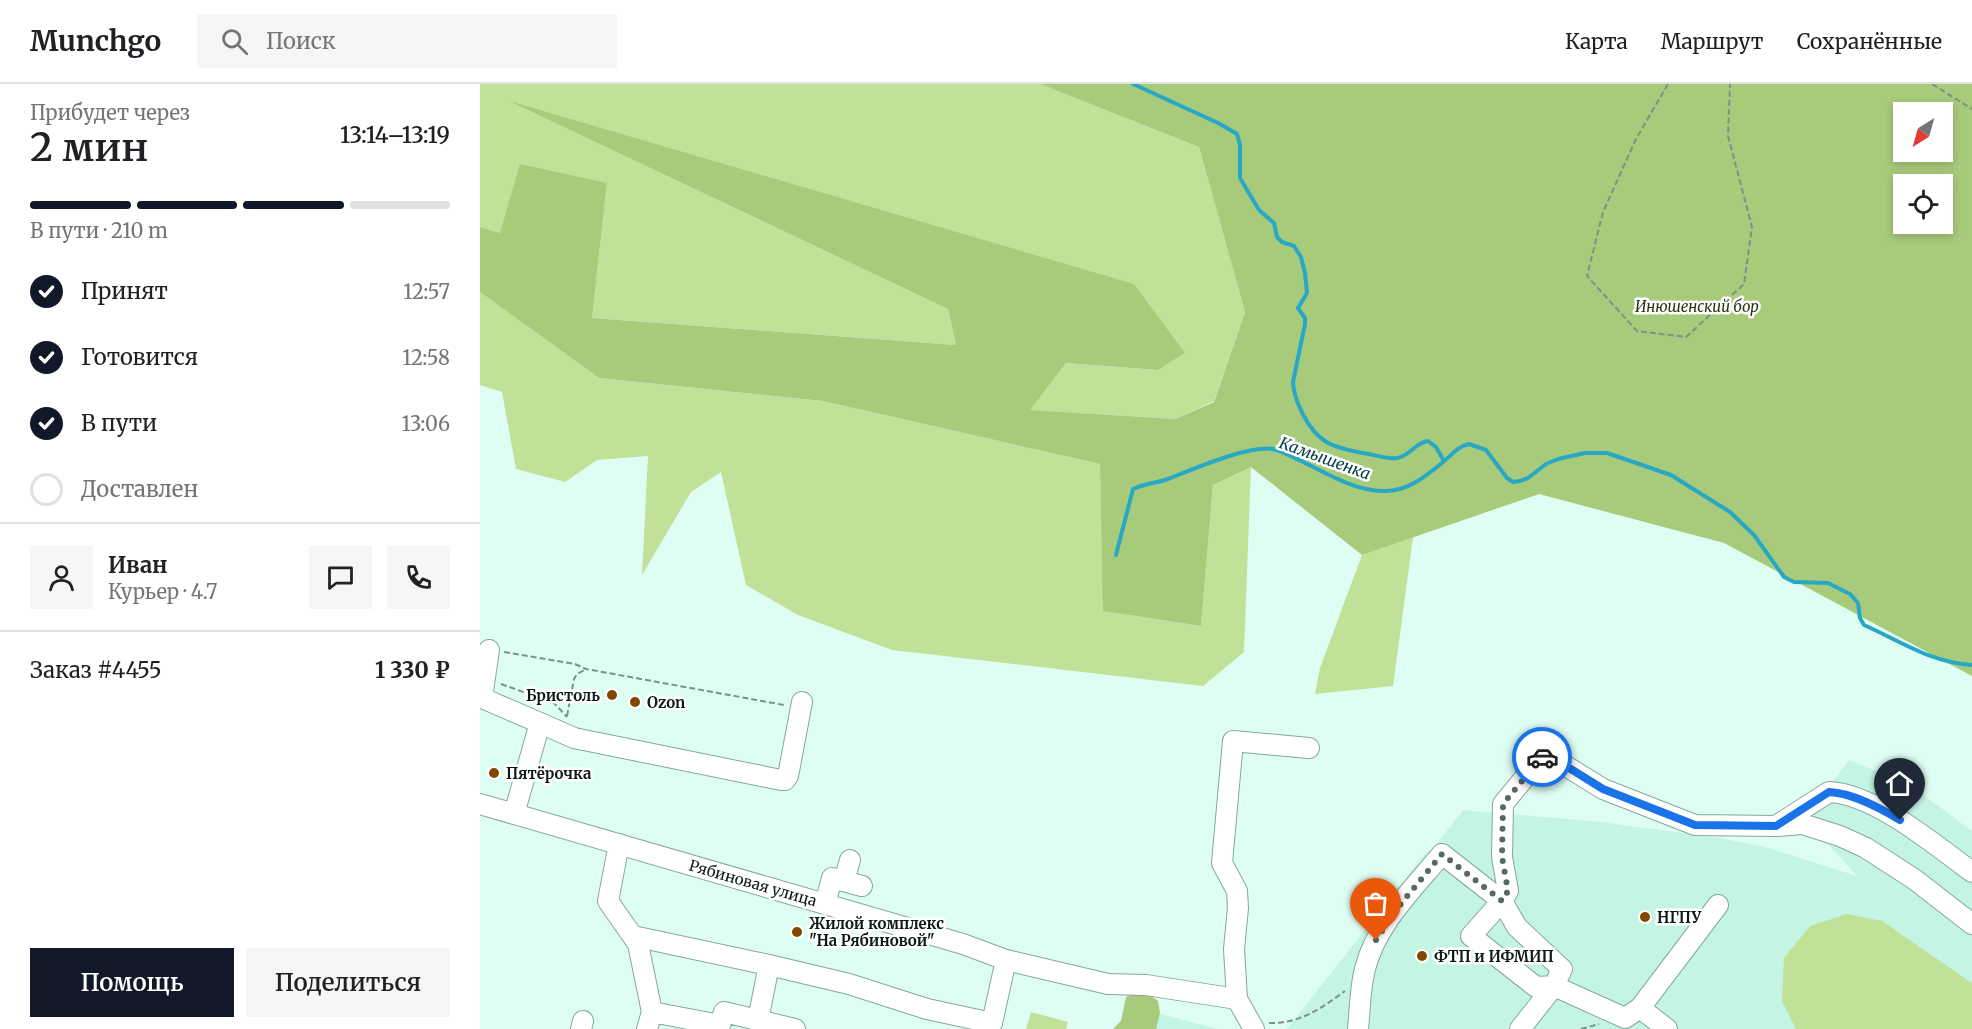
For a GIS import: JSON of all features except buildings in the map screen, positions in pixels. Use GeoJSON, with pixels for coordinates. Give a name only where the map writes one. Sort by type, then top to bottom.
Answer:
{"type":"FeatureCollection","features":[{"type":"Feature","properties":{"kind":"street"},"geometry":{"type":"LineString","coordinates":[[498,651],[486,679],[482,698],[574,738],[781,780],[788,776],[801,705]]}},
{"type":"Feature","properties":{"kind":"street"},"geometry":{"type":"LineString","coordinates":[[514,814],[540,723]]}},
{"type":"Feature","properties":{"kind":"street"},"geometry":{"type":"LineString","coordinates":[[1253,1026],[1237,999],[1234,949],[1238,908],[1237,891],[1222,863],[1233,741],[1310,748]]}},
{"type":"Feature","properties":{"kind":"street"},"geometry":{"type":"LineString","coordinates":[[1667,1029],[1627,1018],[1554,986],[1536,987],[1471,936],[1508,891],[1502,857],[1503,804],[1545,753],[1603,789],[1695,825],[1802,824],[1840,836],[1866,848],[1914,879],[1972,924]]}},
{"type":"Feature","properties":{"kind":"street"},"geometry":{"type":"LineString","coordinates":[[1776,826],[1829,792],[1840,792],[1884,810],[1972,872]]}},
{"type":"Feature","properties":{"kind":"street","name":"Рябиновая улица"},"geometry":{"type":"LineString","coordinates":[[480,804],[963,944],[1006,960],[1108,984],[1146,985],[1237,999]]}},
{"type":"Feature","properties":{"kind":"street"},"geometry":{"type":"LineString","coordinates":[[619,844],[608,901],[638,944],[649,1021],[720,1025],[724,1012],[795,1029]]}},
{"type":"Feature","properties":{"kind":"street"},"geometry":{"type":"LineString","coordinates":[[1358,1029],[1365,969],[1376,940],[1395,911],[1442,854],[1502,901],[1517,927],[1562,969],[1554,986],[1520,1029]]}},
{"type":"Feature","properties":{"kind":"street"},"geometry":{"type":"LineString","coordinates":[[825,904],[832,878],[853,884],[850,860]]}},
{"type":"Feature","properties":{"kind":"street"},"geometry":{"type":"LineString","coordinates":[[1627,1018],[1718,905]]}},
{"type":"Feature","properties":{"kind":"street"},"geometry":{"type":"LineString","coordinates":[[633,936],[849,984],[927,1009],[992,1023],[1006,960]]}},
{"type":"Feature","properties":{"kind":"street"},"geometry":{"type":"LineString","coordinates":[[758,1020],[769,965]]}},
{"type":"Feature","properties":{"kind":"path"},"geometry":{"type":"LineString","coordinates":[[1668,84],[1636,139],[1603,212],[1587,276],[1637,331],[1686,337],[1744,284],[1752,226],[1728,136],[1730,84]]}},
{"type":"Feature","properties":{"kind":"path"},"geometry":{"type":"LineString","coordinates":[[1932,84],[1972,109]]}},
{"type":"Feature","properties":{"kind":"path"},"geometry":{"type":"LineString","coordinates":[[498,651],[575,664],[586,669],[801,705]]}},
{"type":"Feature","properties":{"kind":"path"},"geometry":{"type":"LineString","coordinates":[[567,717],[574,679],[577,674],[586,669]]}},
{"type":"Feature","properties":{"kind":"path"},"geometry":{"type":"LineString","coordinates":[[486,679],[554,703],[577,728],[574,738]]}},
{"type":"Feature","properties":{"kind":"path"},"geometry":{"type":"LineString","coordinates":[[1253,1026],[1301,1019],[1329,1003],[1350,986],[1365,969]]}},
{"type":"Feature","properties":{"kind":"shaded area","name":"НГПУ"},"geometry":{"type":"Polygon","coordinates":[[[1849,760],[1910,785],[1972,831],[1972,1029],[1287,1029],[1424,855],[1435,846],[1463,810],[1593,821],[1720,838],[1765,847],[1857,876],[1805,818],[1849,760]]]}},
{"type":"Feature","properties":{"kind":"shaded area"},"geometry":{"type":"Polygon","coordinates":[[[1134,1007],[1218,1029],[1118,1029],[1134,1007]]]}},
{"type":"Feature","properties":{"kind":"green space"},"geometry":{"type":"Polygon","coordinates":[[[480,84],[1040,84],[1199,147],[1245,312],[1214,401],[1175,419],[1029,410],[1066,363],[1158,370],[1185,353],[514,103],[948,309],[956,345],[592,318],[607,183],[500,233],[480,227],[480,84]]]}},
{"type":"Feature","properties":{"kind":"green space","name":"Инюшенский бор"},"geometry":{"type":"Polygon","coordinates":[[[1040,84],[1972,84],[1972,676],[1724,543],[1539,494],[1362,555],[1251,467],[1213,485],[1201,626],[1103,611],[1100,464],[823,401],[599,378],[480,292],[480,227],[500,233],[520,164],[607,183],[592,318],[956,345],[948,309],[509,101],[1134,284],[1185,353],[1158,370],[1066,363],[1030,410],[1175,419],[1214,402],[1245,312],[1199,147],[1040,84]]]}},
{"type":"Feature","properties":{"kind":"green space"},"geometry":{"type":"Polygon","coordinates":[[[480,292],[599,378],[823,401],[1100,464],[1104,611],[1201,626],[1213,485],[1251,467],[1244,652],[1203,686],[892,650],[798,615],[746,585],[721,472],[691,492],[642,575],[648,456],[597,460],[565,482],[516,469],[502,392],[480,385],[480,292]]]}},
{"type":"Feature","properties":{"kind":"green space"},"geometry":{"type":"Polygon","coordinates":[[[1413,537],[1393,686],[1315,694],[1320,668],[1362,555],[1413,537]]]}},
{"type":"Feature","properties":{"kind":"green space"},"geometry":{"type":"Polygon","coordinates":[[[1847,914],[1882,921],[1972,983],[1972,1029],[1796,1029],[1782,1001],[1784,958],[1810,926],[1847,914]]]}},
{"type":"Feature","properties":{"kind":"green space"},"geometry":{"type":"Polygon","coordinates":[[[1135,993],[1147,993],[1158,1001],[1160,1013],[1156,1029],[1113,1029],[1121,1021],[1126,997],[1135,993]]]}},
{"type":"Feature","properties":{"kind":"green space"},"geometry":{"type":"Polygon","coordinates":[[[1031,1012],[1068,1022],[1066,1029],[1026,1029],[1031,1012]]]}},
{"type":"Feature","properties":{"kind":"waterway"},"geometry":{"type":"LineString","coordinates":[[1133,84],[1237,134],[1240,145],[1240,178],[1259,210],[1274,223],[1277,237],[1282,242],[1294,246],[1301,257],[1307,293],[1298,308],[1305,318],[1305,324],[1293,382],[1299,406],[1313,430],[1325,441],[1335,446],[1390,458],[1402,457],[1428,441],[1436,447],[1444,461]]}},
{"type":"Feature","properties":{"kind":"waterway","name":"Камышенка"},"geometry":{"type":"LineString","coordinates":[[1116,555],[1133,489],[1239,453],[1254,450],[1277,450],[1342,481],[1383,491],[1400,489],[1416,482],[1458,449],[1469,444],[1486,450],[1507,478],[1513,482],[1528,478],[1546,464],[1558,459],[1585,453],[1607,453],[1671,475],[1730,512],[1754,535],[1784,577],[1794,582],[1828,583],[1850,594],[1858,603],[1860,618],[1864,625],[1930,656],[1972,665]]}},
{"type":"Feature","properties":{"kind":"way so far"},"geometry":{"type":"LineString","coordinates":[[1376,940],[1395,911],[1442,854],[1502,901],[1508,891],[1502,857],[1503,804],[1542,757]]}},
{"type":"Feature","properties":{"kind":"place","name":"Бристоль"},"geometry":{"type":"Point","coordinates":[612,695]}},
{"type":"Feature","properties":{"kind":"place","name":"Ozon"},"geometry":{"type":"Point","coordinates":[635,702]}},
{"type":"Feature","properties":{"kind":"place","name":"Пятёрочка"},"geometry":{"type":"Point","coordinates":[494,773]}},
{"type":"Feature","properties":{"kind":"place","name":"НГПУ"},"geometry":{"type":"Point","coordinates":[1645,917]}},
{"type":"Feature","properties":{"kind":"place","name":"Жилой комплекс \"На Рябиновой\""},"geometry":{"type":"Point","coordinates":[797,932]}},
{"type":"Feature","properties":{"kind":"place","name":"ФТП и ИФМИП"},"geometry":{"type":"Point","coordinates":[1422,956]}},
{"type":"Feature","properties":{"kind":"route"},"geometry":{"type":"LineString","coordinates":[[1542,757],[1545,753],[1603,789],[1695,825],[1776,826],[1829,792],[1840,792],[1884,810],[1900,820]]}}]}
